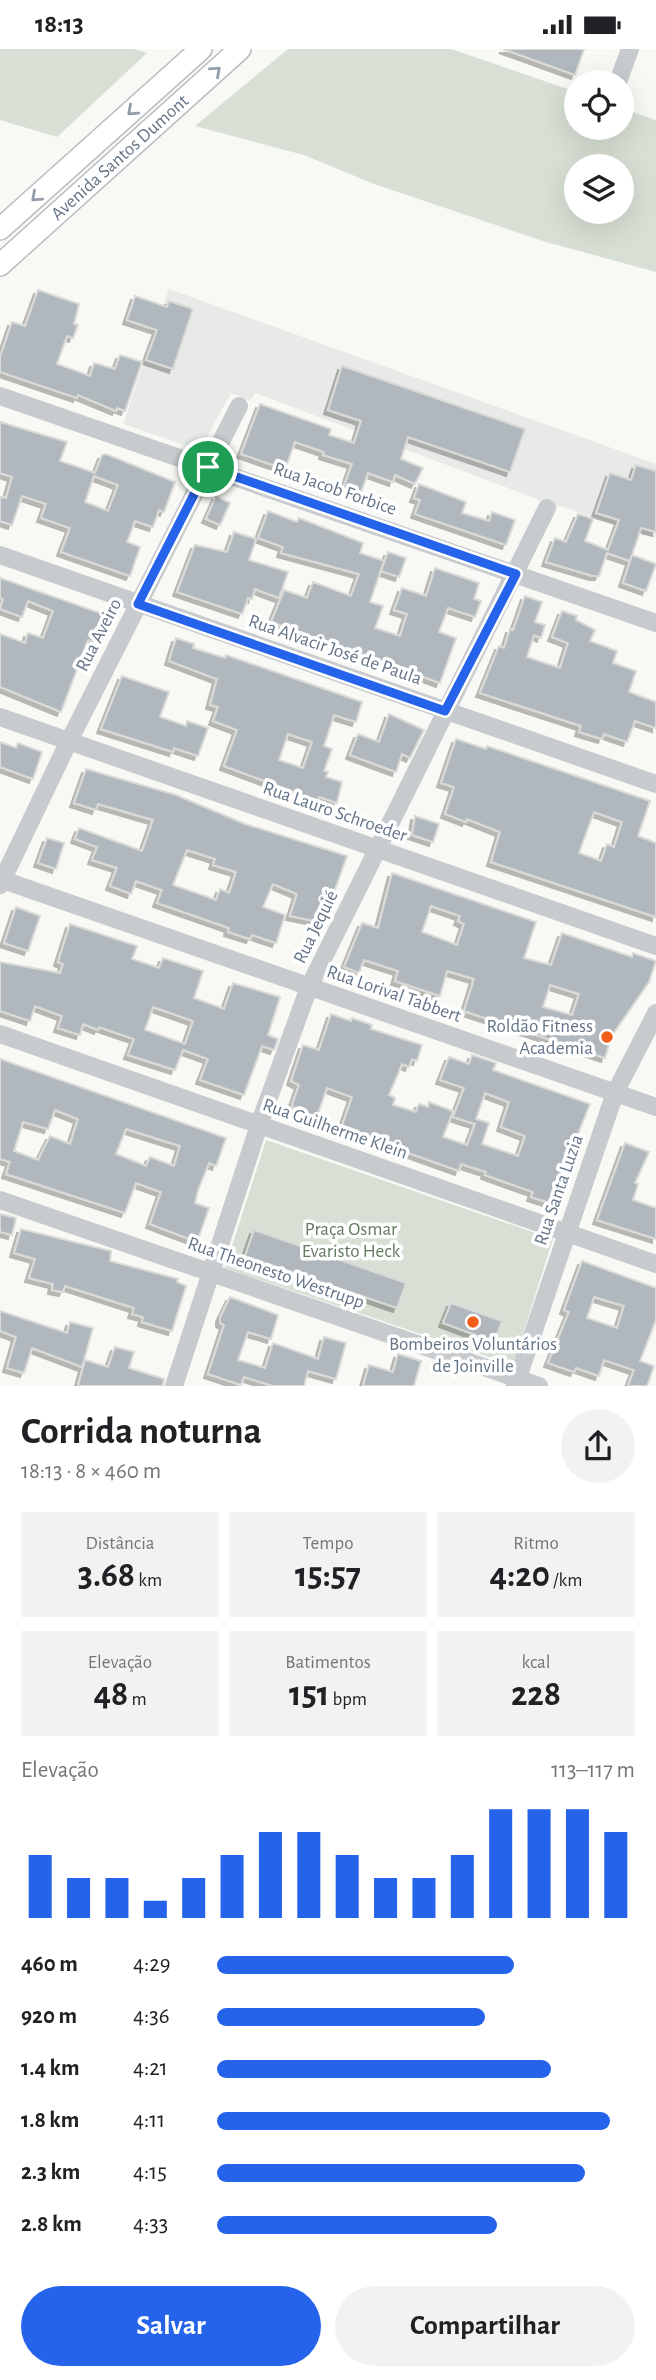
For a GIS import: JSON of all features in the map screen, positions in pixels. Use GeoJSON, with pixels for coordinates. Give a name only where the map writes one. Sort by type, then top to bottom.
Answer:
{"type":"FeatureCollection","features":[{"type":"Feature","properties":{"kind":"main road","name":"Avenida Santos Dumont"},"geometry":{"type":"LineString","coordinates":[[2,227],[201,49]]}},
{"type":"Feature","properties":{"kind":"main road","name":"Avenida Santos Dumont"},"geometry":{"type":"LineString","coordinates":[[0,265],[240,49]]}},
{"type":"Feature","properties":{"kind":"main road"},"geometry":{"type":"LineString","coordinates":[[2,227],[18,227],[22,233],[19,247]]}},
{"type":"Feature","properties":{"kind":"street"},"geometry":{"type":"LineString","coordinates":[[622,70],[630,49]]}},
{"type":"Feature","properties":{"kind":"street","name":"Rua Jacob Forbice"},"geometry":{"type":"LineString","coordinates":[[0,395],[656,623]]}},
{"type":"Feature","properties":{"kind":"street","name":"Rua Aveiro"},"geometry":{"type":"LineString","coordinates":[[1,881],[239,406]]}},
{"type":"Feature","properties":{"kind":"street","name":"Rua Jequié"},"geometry":{"type":"LineString","coordinates":[[174,1386],[260,1125],[309,987],[547,507]]}},
{"type":"Feature","properties":{"kind":"street","name":"Rua Alvacir José de Paula"},"geometry":{"type":"LineString","coordinates":[[0,555],[656,785]]}},
{"type":"Feature","properties":{"kind":"street","name":"Rua Lauro Schroeder"},"geometry":{"type":"LineString","coordinates":[[0,717],[656,946]]}},
{"type":"Feature","properties":{"kind":"street","name":"Rua Lorival Tabbert"},"geometry":{"type":"LineString","coordinates":[[1,881],[656,1107]]}},
{"type":"Feature","properties":{"kind":"street","name":"Rua Santa Luzia"},"geometry":{"type":"LineString","coordinates":[[517,1382],[615,1093],[656,1013]]}},
{"type":"Feature","properties":{"kind":"street","name":"Rua Guilherme Klein"},"geometry":{"type":"LineString","coordinates":[[0,1034],[656,1264]]}},
{"type":"Feature","properties":{"kind":"street","name":"Rua Theonesto Westrupp"},"geometry":{"type":"LineString","coordinates":[[0,1200],[517,1382],[539,1386]]}},
{"type":"Feature","properties":{"kind":"shaded area"},"geometry":{"type":"Polygon","coordinates":[[[169,289],[656,464],[656,538],[560,506],[547,508],[537,499],[255,393],[250,401],[231,393],[200,450],[123,424],[169,289]]]}},
{"type":"Feature","properties":{"kind":"green space"},"geometry":{"type":"Polygon","coordinates":[[[0,49],[134,49],[147,53],[57,137],[0,120],[0,49]]]}},
{"type":"Feature","properties":{"kind":"green space"},"geometry":{"type":"Polygon","coordinates":[[[288,49],[451,49],[564,88],[564,140],[634,140],[634,112],[656,120],[656,272],[546,242],[374,184],[304,155],[195,126],[288,49]]]}},
{"type":"Feature","properties":{"kind":"green space","name":"Praça Osmar Evaristo Heck"},"geometry":{"type":"Polygon","coordinates":[[[266,1140],[553,1239],[513,1365],[225,1268],[266,1140]]]}},
{"type":"Feature","properties":{"kind":"building"},"geometry":{"type":"Polygon","coordinates":[[[503,49],[584,49],[577,70],[564,71],[503,49]]]}},
{"type":"Feature","properties":{"kind":"building"},"geometry":{"type":"Polygon","coordinates":[[[38,290],[79,304],[74,324],[78,325],[73,338],[67,336],[57,364],[90,376],[94,363],[115,369],[120,355],[142,362],[125,411],[117,408],[116,411],[78,395],[77,398],[0,372],[0,357],[12,322],[25,326],[38,290]]]}},
{"type":"Feature","properties":{"kind":"building"},"geometry":{"type":"Polygon","coordinates":[[[135,296],[167,307],[169,301],[193,309],[173,369],[146,360],[157,330],[127,320],[135,296]]]}},
{"type":"Feature","properties":{"kind":"building"},"geometry":{"type":"Polygon","coordinates":[[[342,366],[525,429],[510,472],[408,437],[401,459],[423,468],[415,484],[395,475],[393,482],[368,473],[360,495],[343,489],[352,464],[295,442],[285,469],[241,454],[260,404],[331,429],[329,435],[354,443],[361,421],[328,410],[342,366]]]}},
{"type":"Feature","properties":{"kind":"building"},"geometry":{"type":"Polygon","coordinates":[[[0,422],[67,442],[60,461],[95,473],[102,455],[106,454],[175,482],[164,512],[159,510],[153,527],[135,521],[127,542],[140,547],[130,576],[61,552],[70,528],[41,518],[46,504],[22,496],[12,525],[0,521],[0,497],[6,498],[12,477],[0,473],[0,422]],[[94,476],[85,502],[108,511],[118,485],[94,476]]]}},
{"type":"Feature","properties":{"kind":"building"},"geometry":{"type":"Polygon","coordinates":[[[636,465],[656,471],[656,532],[641,528],[630,561],[607,553],[599,576],[546,562],[555,538],[566,542],[578,514],[593,519],[585,541],[608,550],[619,520],[596,513],[610,473],[631,480],[636,465]]]}},
{"type":"Feature","properties":{"kind":"building"},"geometry":{"type":"Polygon","coordinates":[[[419,484],[466,502],[462,513],[489,521],[492,512],[515,520],[506,545],[415,514],[420,500],[414,498],[419,484]]]}},
{"type":"Feature","properties":{"kind":"building"},"geometry":{"type":"Polygon","coordinates":[[[216,496],[230,503],[220,525],[206,519],[216,496]]]}},
{"type":"Feature","properties":{"kind":"building"},"geometry":{"type":"Polygon","coordinates":[[[268,511],[297,522],[299,518],[363,543],[360,553],[384,561],[370,602],[383,606],[375,628],[400,636],[407,614],[394,610],[402,588],[426,596],[435,568],[479,583],[474,599],[481,601],[475,617],[448,608],[439,632],[456,638],[440,683],[271,622],[284,590],[307,598],[313,582],[351,596],[359,574],[281,553],[283,547],[258,538],[268,511]]]}},
{"type":"Feature","properties":{"kind":"building"},"geometry":{"type":"Polygon","coordinates":[[[234,532],[256,539],[249,560],[288,572],[279,598],[255,589],[242,614],[177,592],[195,545],[227,552],[234,532]]]}},
{"type":"Feature","properties":{"kind":"building"},"geometry":{"type":"Polygon","coordinates":[[[388,552],[406,558],[399,577],[381,571],[388,552]]]}},
{"type":"Feature","properties":{"kind":"building"},"geometry":{"type":"Polygon","coordinates":[[[632,555],[656,564],[646,591],[623,583],[632,555]]]}},
{"type":"Feature","properties":{"kind":"building"},"geometry":{"type":"Polygon","coordinates":[[[0,578],[103,614],[93,642],[88,640],[61,712],[0,687],[0,634],[25,643],[28,633],[43,638],[53,611],[28,601],[22,617],[0,609],[3,599],[0,598],[0,578]]]}},
{"type":"Feature","properties":{"kind":"building"},"geometry":{"type":"Polygon","coordinates":[[[525,596],[542,602],[535,622],[545,625],[541,638],[534,635],[527,657],[560,668],[568,643],[552,637],[562,611],[577,616],[576,620],[595,630],[590,641],[617,651],[613,663],[636,671],[629,692],[656,702],[656,728],[635,721],[627,742],[604,734],[602,739],[579,732],[581,726],[480,693],[499,646],[504,648],[510,629],[513,630],[525,596]]]}},
{"type":"Feature","properties":{"kind":"building"},"geometry":{"type":"Polygon","coordinates":[[[176,638],[194,644],[193,648],[225,658],[226,655],[362,702],[356,722],[334,715],[324,746],[332,749],[324,771],[328,772],[326,777],[342,782],[337,803],[319,797],[318,801],[224,766],[237,730],[213,721],[218,707],[210,705],[217,679],[169,661],[176,638]],[[288,734],[279,760],[303,768],[312,742],[288,734]]]}},
{"type":"Feature","properties":{"kind":"building"},"geometry":{"type":"Polygon","coordinates":[[[122,676],[169,692],[160,717],[186,726],[187,721],[208,728],[198,756],[174,748],[173,752],[101,729],[122,676]]]}},
{"type":"Feature","properties":{"kind":"building"},"geometry":{"type":"Polygon","coordinates":[[[389,714],[424,730],[410,758],[402,754],[396,772],[350,755],[358,734],[379,742],[389,714]]]}},
{"type":"Feature","properties":{"kind":"building"},"geometry":{"type":"Polygon","coordinates":[[[456,739],[486,749],[487,746],[650,801],[638,836],[656,843],[656,917],[491,862],[500,832],[445,814],[454,787],[441,783],[456,739]],[[594,812],[579,853],[601,861],[607,844],[614,847],[622,822],[594,812]]]}},
{"type":"Feature","properties":{"kind":"building"},"geometry":{"type":"Polygon","coordinates":[[[0,742],[16,748],[18,743],[42,752],[33,779],[0,767],[0,742]]]}},
{"type":"Feature","properties":{"kind":"building"},"geometry":{"type":"Polygon","coordinates":[[[86,769],[176,795],[245,824],[347,856],[329,906],[321,903],[315,921],[290,916],[297,894],[273,884],[263,907],[285,915],[276,943],[252,935],[250,939],[228,932],[229,928],[157,903],[162,890],[136,881],[131,894],[110,886],[117,868],[92,860],[97,847],[75,839],[79,828],[142,851],[153,820],[98,804],[96,810],[74,803],[86,769]],[[187,850],[173,885],[216,900],[220,889],[229,893],[236,872],[213,865],[215,859],[187,850]]]}},
{"type":"Feature","properties":{"kind":"building"},"geometry":{"type":"Polygon","coordinates":[[[415,816],[439,824],[433,842],[412,835],[415,816]]]}},
{"type":"Feature","properties":{"kind":"building"},"geometry":{"type":"Polygon","coordinates":[[[47,838],[64,843],[56,869],[38,863],[47,838]]]}},
{"type":"Feature","properties":{"kind":"building"},"geometry":{"type":"Polygon","coordinates":[[[392,873],[536,922],[524,958],[551,965],[562,933],[632,957],[633,953],[656,961],[649,982],[611,1037],[605,1058],[464,1011],[474,979],[447,971],[440,996],[395,981],[398,971],[364,960],[359,973],[344,967],[362,923],[378,928],[392,873]],[[431,906],[422,932],[457,945],[464,924],[458,921],[460,916],[431,906]],[[550,985],[543,1007],[572,1015],[579,994],[550,985]]]}},
{"type":"Feature","properties":{"kind":"building"},"geometry":{"type":"Polygon","coordinates":[[[16,907],[40,916],[28,951],[4,943],[16,907]]]}},
{"type":"Feature","properties":{"kind":"building"},"geometry":{"type":"Polygon","coordinates":[[[70,924],[137,946],[132,959],[159,968],[163,958],[203,971],[194,998],[224,1009],[233,983],[280,997],[268,1035],[278,1039],[274,1050],[262,1046],[244,1095],[200,1080],[208,1059],[183,1050],[175,1070],[128,1055],[134,1039],[99,1027],[98,1030],[83,1024],[80,1035],[58,1028],[62,1016],[35,1006],[30,1021],[0,1011],[0,962],[60,973],[63,964],[58,962],[70,924]],[[153,1007],[145,1030],[185,1044],[193,1021],[153,1007]]]}},
{"type":"Feature","properties":{"kind":"building"},"geometry":{"type":"Polygon","coordinates":[[[331,1014],[351,1021],[352,1018],[372,1025],[371,1029],[422,1045],[417,1061],[412,1059],[409,1067],[402,1064],[389,1095],[395,1098],[393,1105],[416,1112],[419,1104],[428,1107],[429,1102],[453,1111],[443,1137],[467,1145],[475,1124],[453,1117],[464,1088],[440,1080],[449,1057],[469,1064],[472,1055],[496,1063],[493,1070],[590,1104],[571,1151],[575,1153],[559,1206],[531,1197],[533,1192],[485,1175],[486,1172],[461,1164],[459,1171],[341,1129],[352,1097],[327,1088],[316,1119],[296,1112],[292,1105],[299,1085],[291,1081],[303,1045],[319,1050],[331,1014]],[[485,1093],[476,1119],[489,1123],[482,1144],[518,1156],[525,1136],[501,1127],[509,1102],[485,1093]]]}},
{"type":"Feature","properties":{"kind":"building"},"geometry":{"type":"Polygon","coordinates":[[[0,1059],[226,1138],[216,1166],[209,1163],[198,1190],[195,1203],[209,1208],[197,1242],[150,1224],[161,1192],[136,1183],[125,1213],[6,1174],[10,1162],[0,1159],[0,1059]],[[55,1110],[48,1129],[23,1122],[14,1151],[38,1160],[50,1136],[70,1144],[78,1119],[55,1110]],[[126,1129],[116,1154],[146,1166],[150,1157],[174,1166],[180,1146],[126,1129]]]}},
{"type":"Feature","properties":{"kind":"building"},"geometry":{"type":"Polygon","coordinates":[[[625,1143],[649,1152],[635,1183],[638,1184],[633,1200],[656,1208],[656,1239],[597,1220],[625,1143]]]}},
{"type":"Feature","properties":{"kind":"building"},"geometry":{"type":"Polygon","coordinates":[[[0,1214],[16,1218],[12,1235],[0,1232],[0,1214]]]}},
{"type":"Feature","properties":{"kind":"building"},"geometry":{"type":"Polygon","coordinates":[[[21,1229],[111,1251],[110,1261],[178,1279],[177,1282],[186,1286],[172,1331],[142,1322],[143,1317],[132,1314],[134,1308],[65,1286],[63,1292],[52,1290],[53,1284],[29,1278],[35,1259],[14,1253],[21,1229]]]}},
{"type":"Feature","properties":{"kind":"building"},"geometry":{"type":"Polygon","coordinates":[[[254,1230],[406,1283],[397,1308],[245,1256],[254,1230]]]}},
{"type":"Feature","properties":{"kind":"building"},"geometry":{"type":"Polygon","coordinates":[[[582,1261],[656,1288],[656,1320],[640,1361],[654,1366],[647,1386],[628,1386],[634,1370],[604,1360],[599,1376],[576,1368],[574,1372],[548,1363],[569,1312],[564,1310],[582,1261]],[[594,1297],[587,1318],[617,1328],[624,1306],[594,1297]]]}},
{"type":"Feature","properties":{"kind":"building"},"geometry":{"type":"Polygon","coordinates":[[[230,1297],[278,1315],[271,1339],[248,1332],[238,1360],[265,1368],[273,1343],[318,1359],[324,1337],[346,1343],[336,1379],[308,1371],[304,1386],[273,1386],[244,1377],[241,1385],[208,1374],[224,1325],[220,1323],[220,1318],[230,1297]]]}},
{"type":"Feature","properties":{"kind":"building","name":"Bombeiros Voluntários de Joinville"},"geometry":{"type":"Polygon","coordinates":[[[451,1303],[502,1321],[494,1342],[443,1323],[451,1303]]]}},
{"type":"Feature","properties":{"kind":"building"},"geometry":{"type":"Polygon","coordinates":[[[0,1311],[67,1333],[70,1322],[93,1328],[82,1367],[32,1348],[24,1373],[7,1368],[16,1337],[0,1331],[0,1311]]]}},
{"type":"Feature","properties":{"kind":"building"},"geometry":{"type":"Polygon","coordinates":[[[115,1347],[134,1352],[129,1368],[164,1379],[163,1386],[78,1386],[85,1360],[108,1367],[115,1347]]]}},
{"type":"Feature","properties":{"kind":"building"},"geometry":{"type":"Polygon","coordinates":[[[398,1354],[421,1361],[414,1386],[363,1386],[369,1365],[393,1372],[398,1354]]]}},
{"type":"Feature","properties":{"kind":"place","name":"Roldão Fitness Academia"},"geometry":{"type":"Point","coordinates":[607,1037]}},
{"type":"Feature","properties":{"kind":"place","name":"Bombeiros Voluntários de Joinville"},"geometry":{"type":"Point","coordinates":[473,1322]}},
{"type":"Feature","properties":{"kind":"route"},"geometry":{"type":"LineString","coordinates":[[208,467],[516,574],[445,711],[138,604],[208,467]]}}]}
